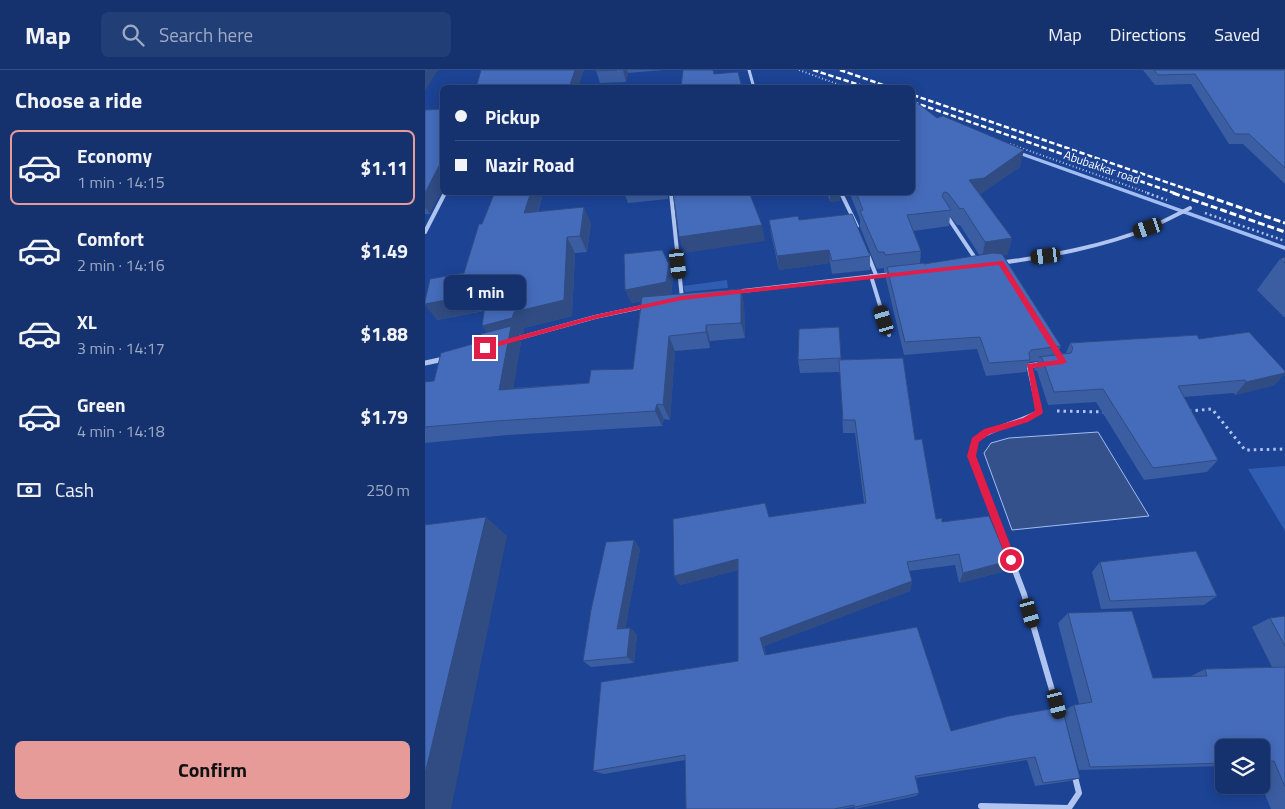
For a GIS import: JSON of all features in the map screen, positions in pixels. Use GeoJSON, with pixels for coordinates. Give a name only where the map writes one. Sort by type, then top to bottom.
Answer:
{"type":"FeatureCollection","features":[{"type":"Feature","properties":{"kind":"street"},"geometry":{"type":"LineString","coordinates":[[749,70],[753,85]]}},
{"type":"Feature","properties":{"kind":"street"},"geometry":{"type":"LineString","coordinates":[[425,232],[444,195]]}},
{"type":"Feature","properties":{"kind":"street"},"geometry":{"type":"LineString","coordinates":[[671,195],[682,298]]}},
{"type":"Feature","properties":{"kind":"street"},"geometry":{"type":"LineString","coordinates":[[842,195],[857,228]]}},
{"type":"Feature","properties":{"kind":"street"},"geometry":{"type":"LineString","coordinates":[[992,263],[1046,256],[1101,244],[1148,228],[1190,208]]}},
{"type":"Feature","properties":{"kind":"street"},"geometry":{"type":"LineString","coordinates":[[943,212],[978,262],[983,263],[972,266]]}},
{"type":"Feature","properties":{"kind":"street"},"geometry":{"type":"LineString","coordinates":[[867,252],[889,335]]}},
{"type":"Feature","properties":{"kind":"street"},"geometry":{"type":"LineString","coordinates":[[1001,263],[1005,270]]}},
{"type":"Feature","properties":{"kind":"street"},"geometry":{"type":"LineString","coordinates":[[730,292],[895,274]]}},
{"type":"Feature","properties":{"kind":"street"},"geometry":{"type":"LineString","coordinates":[[673,300],[692,297]]}},
{"type":"Feature","properties":{"kind":"street"},"geometry":{"type":"LineString","coordinates":[[507,341],[595,317],[653,304]]}},
{"type":"Feature","properties":{"kind":"street"},"geometry":{"type":"LineString","coordinates":[[425,363],[447,358]]}},
{"type":"Feature","properties":{"kind":"street"},"geometry":{"type":"LineString","coordinates":[[1050,363],[1029,366],[1039,412],[1025,420],[987,431],[975,440],[971,456],[1025,594],[1061,722]]}},
{"type":"Feature","properties":{"kind":"street"},"geometry":{"type":"LineString","coordinates":[[981,806],[1069,808],[1079,793],[1073,766]]}},
{"type":"Feature","properties":{"kind":"path"},"geometry":{"type":"LineString","coordinates":[[799,70],[840,85]]}},
{"type":"Feature","properties":{"kind":"path","name":"Abubakkar road"},"geometry":{"type":"LineString","coordinates":[[1007,143],[1285,241]]}},
{"type":"Feature","properties":{"kind":"path"},"geometry":{"type":"LineString","coordinates":[[1186,411],[1212,408],[1245,450],[1285,449]]}},
{"type":"Feature","properties":{"kind":"path"},"geometry":{"type":"LineString","coordinates":[[1039,412],[1045,410],[1104,411],[1108,416]]}},
{"type":"Feature","properties":{"kind":"shaded area"},"geometry":{"type":"Polygon","coordinates":[[[727,280],[728,288],[685,292],[683,286],[727,280]]]}},
{"type":"Feature","properties":{"kind":"shaded area"},"geometry":{"type":"Polygon","coordinates":[[[1098,432],[1149,516],[1012,530],[984,453],[991,443],[1009,438],[1098,432]]]}},
{"type":"Feature","properties":{"kind":"shaded area"},"geometry":{"type":"Polygon","coordinates":[[[1285,466],[1285,531],[1248,469],[1285,466]]]}},
{"type":"Feature","properties":{"kind":"building"},"geometry":{"type":"Polygon","coordinates":[[[481,70],[575,70],[570,85],[477,85],[481,70]]]}},
{"type":"Feature","properties":{"kind":"building"},"geometry":{"type":"Polygon","coordinates":[[[683,70],[713,70],[714,74],[738,72],[741,85],[681,85],[683,70]]]}},
{"type":"Feature","properties":{"kind":"building"},"geometry":{"type":"Polygon","coordinates":[[[1154,70],[1285,70],[1285,168],[1249,134],[1235,134],[1195,74],[1158,75],[1154,70]]]}},
{"type":"Feature","properties":{"kind":"building"},"geometry":{"type":"Polygon","coordinates":[[[915,102],[937,118],[943,116],[1024,150],[984,178],[969,180],[1012,238],[985,242],[963,208],[960,209],[948,193],[944,192],[942,196],[951,210],[907,215],[921,251],[885,255],[884,252],[878,252],[860,211],[863,210],[857,195],[915,195],[915,102]]]}},
{"type":"Feature","properties":{"kind":"building"},"geometry":{"type":"Polygon","coordinates":[[[440,109],[440,164],[425,193],[425,110],[440,109]]]}},
{"type":"Feature","properties":{"kind":"building"},"geometry":{"type":"Polygon","coordinates":[[[494,195],[530,195],[524,213],[584,207],[580,236],[567,237],[564,300],[514,312],[512,318],[482,326],[487,292],[425,304],[430,279],[464,273],[479,224],[482,224],[494,195]]]}},
{"type":"Feature","properties":{"kind":"building"},"geometry":{"type":"Polygon","coordinates":[[[673,195],[750,195],[762,225],[679,237],[673,195]]]}},
{"type":"Feature","properties":{"kind":"building"},"geometry":{"type":"Polygon","coordinates":[[[852,214],[870,256],[832,261],[829,250],[777,256],[769,220],[798,216],[799,220],[852,214]]]}},
{"type":"Feature","properties":{"kind":"building"},"geometry":{"type":"Polygon","coordinates":[[[662,250],[669,264],[666,282],[625,290],[624,254],[662,250]]]}},
{"type":"Feature","properties":{"kind":"building"},"geometry":{"type":"Polygon","coordinates":[[[993,253],[1002,254],[1061,346],[1031,350],[1029,353],[1030,360],[989,363],[980,337],[905,342],[887,267],[924,264],[993,253]]]}},
{"type":"Feature","properties":{"kind":"building"},"geometry":{"type":"Polygon","coordinates":[[[741,289],[741,323],[706,325],[706,332],[669,336],[663,405],[657,404],[655,411],[425,427],[425,382],[434,381],[441,353],[480,342],[481,334],[511,326],[499,390],[589,383],[591,370],[633,369],[642,297],[741,289]]]}},
{"type":"Feature","properties":{"kind":"building"},"geometry":{"type":"Polygon","coordinates":[[[839,327],[841,358],[798,360],[799,329],[839,327]]]}},
{"type":"Feature","properties":{"kind":"building"},"geometry":{"type":"Polygon","coordinates":[[[1249,332],[1285,373],[1246,382],[1245,380],[1178,386],[1218,460],[1153,468],[1103,389],[1054,392],[1042,358],[1039,357],[1071,353],[1073,348],[1070,343],[1197,335],[1199,339],[1249,332]]]}},
{"type":"Feature","properties":{"kind":"building"},"geometry":{"type":"Polygon","coordinates":[[[903,358],[915,440],[922,439],[936,519],[942,518],[942,522],[989,516],[1008,561],[963,573],[959,554],[907,562],[912,581],[760,638],[765,655],[917,627],[951,731],[1009,716],[1062,707],[1080,778],[1043,783],[1035,757],[915,776],[919,793],[855,807],[854,805],[834,809],[686,809],[685,755],[593,771],[601,682],[738,661],[738,559],[674,576],[673,519],[765,503],[769,517],[866,503],[855,420],[843,420],[839,360],[903,358]]]}},
{"type":"Feature","properties":{"kind":"building"},"geometry":{"type":"Polygon","coordinates":[[[486,517],[425,774],[425,525],[486,517]]]}},
{"type":"Feature","properties":{"kind":"building"},"geometry":{"type":"Polygon","coordinates":[[[634,540],[617,629],[630,628],[627,657],[583,661],[591,610],[606,542],[634,540]]]}},
{"type":"Feature","properties":{"kind":"building"},"geometry":{"type":"Polygon","coordinates":[[[1196,551],[1217,596],[1110,601],[1100,562],[1196,551]]]}},
{"type":"Feature","properties":{"kind":"building"},"geometry":{"type":"Polygon","coordinates":[[[1132,611],[1153,678],[1207,676],[1205,669],[1285,667],[1285,787],[1274,761],[1270,761],[1270,739],[1215,739],[1215,763],[1090,767],[1074,705],[1092,702],[1068,613],[1132,611]]]}},
{"type":"Feature","properties":{"kind":"building"},"geometry":{"type":"Polygon","coordinates":[[[1285,616],[1285,646],[1270,618],[1285,616]]]}},
{"type":"Feature","properties":{"kind":"waterway"},"geometry":{"type":"LineString","coordinates":[[1022,154],[1285,248]]}},
{"type":"Feature","properties":{"kind":"railway"},"geometry":{"type":"LineString","coordinates":[[813,70],[860,85]]}},
{"type":"Feature","properties":{"kind":"railway"},"geometry":{"type":"LineString","coordinates":[[840,70],[883,85]]}},
{"type":"Feature","properties":{"kind":"railway"},"geometry":{"type":"LineString","coordinates":[[915,96],[1201,194]]}},
{"type":"Feature","properties":{"kind":"railway"},"geometry":{"type":"LineString","coordinates":[[915,103],[1177,194]]}},
{"type":"Feature","properties":{"kind":"railway"},"geometry":{"type":"LineString","coordinates":[[1173,193],[1285,232]]}},
{"type":"Feature","properties":{"kind":"railway"},"geometry":{"type":"LineString","coordinates":[[1198,193],[1285,223]]}},
{"type":"Feature","properties":{"kind":"route"},"geometry":{"type":"LineString","coordinates":[[485,348],[595,317],[682,298],[1001,263],[1063,362],[1029,366],[1039,412],[1025,420],[987,431],[975,440],[971,456],[1011,560]]}}]}
